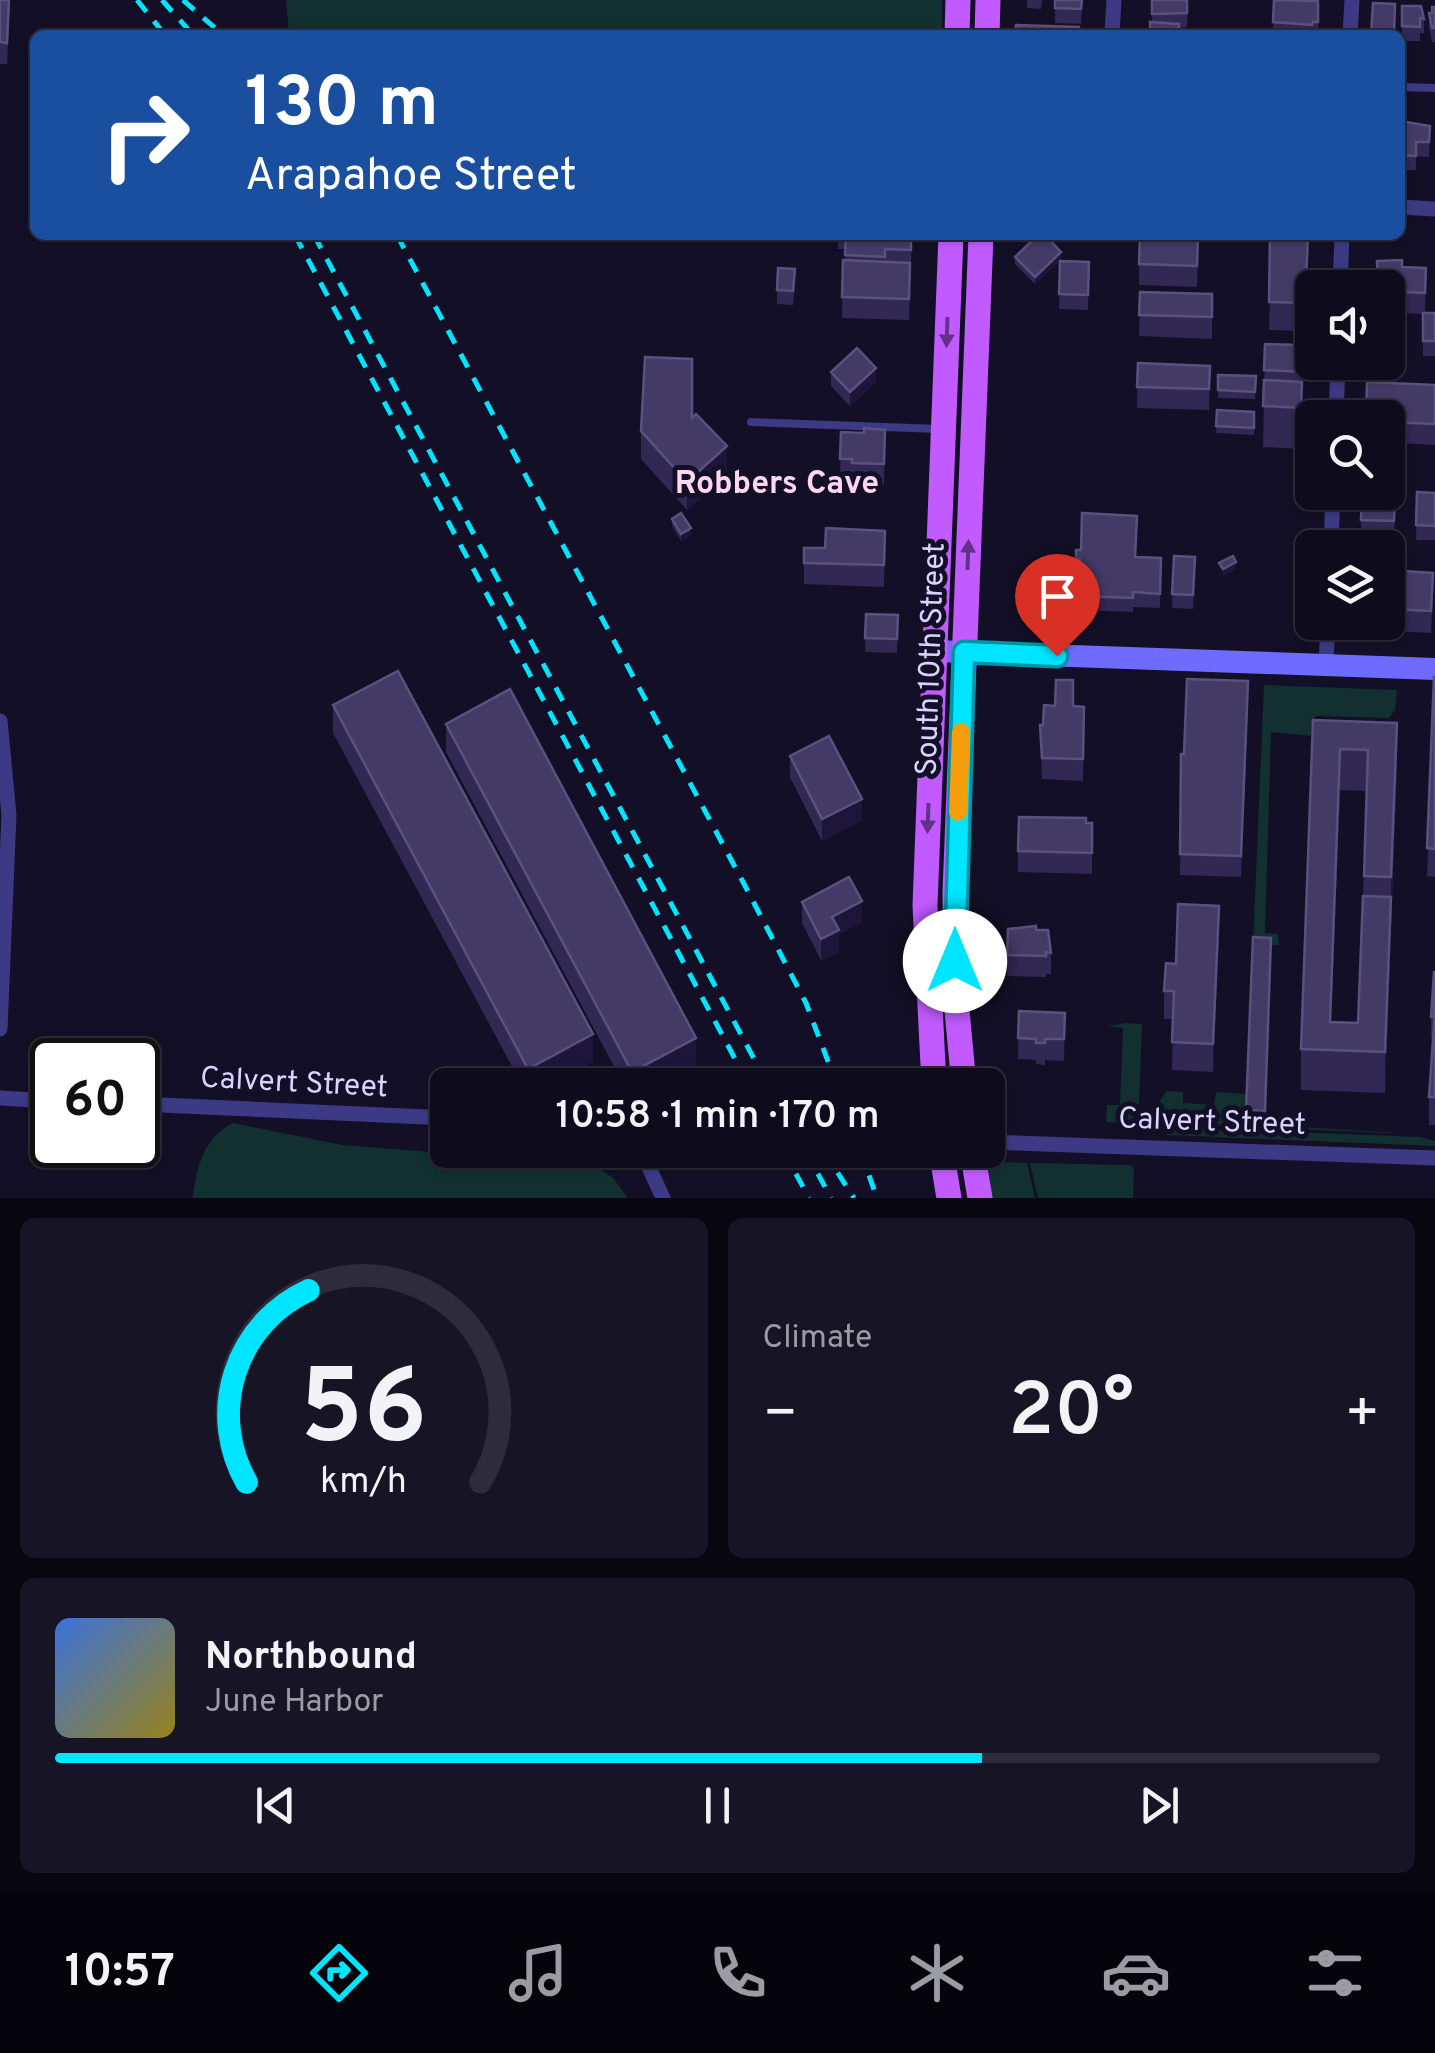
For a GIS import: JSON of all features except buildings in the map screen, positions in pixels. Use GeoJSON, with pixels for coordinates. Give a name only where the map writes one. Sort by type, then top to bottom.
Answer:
{"type":"FeatureCollection","features":[{"type":"Feature","properties":{"kind":"main road"},"geometry":{"type":"LineString","coordinates":[[958,0],[958,30]]}},
{"type":"Feature","properties":{"kind":"main road"},"geometry":{"type":"LineString","coordinates":[[987,30],[988,0]]}},
{"type":"Feature","properties":{"kind":"main road","name":"South 10th Street"},"geometry":{"type":"LineString","coordinates":[[933,1068],[924,905],[951,240]]}},
{"type":"Feature","properties":{"kind":"main road","name":"South 10th Street"},"geometry":{"type":"LineString","coordinates":[[962,1068],[956,1000],[955,910],[981,240]]}},
{"type":"Feature","properties":{"kind":"main road"},"geometry":{"type":"LineString","coordinates":[[944,1168],[949,1198]]}},
{"type":"Feature","properties":{"kind":"main road"},"geometry":{"type":"LineString","coordinates":[[975,1168],[980,1198]]}},
{"type":"Feature","properties":{"kind":"street"},"geometry":{"type":"LineString","coordinates":[[1112,30],[1114,0]]}},
{"type":"Feature","properties":{"kind":"street"},"geometry":{"type":"LineString","coordinates":[[1350,30],[1352,0]]}},
{"type":"Feature","properties":{"kind":"street"},"geometry":{"type":"LineString","coordinates":[[1405,208],[1435,209]]}},
{"type":"Feature","properties":{"kind":"street"},"geometry":{"type":"LineString","coordinates":[[1341,270],[1342,240]]}},
{"type":"Feature","properties":{"kind":"street"},"geometry":{"type":"LineString","coordinates":[[1326,666],[1327,640]]}},
{"type":"Feature","properties":{"kind":"street"},"geometry":{"type":"LineString","coordinates":[[934,651],[1435,670]]}},
{"type":"Feature","properties":{"kind":"street"},"geometry":{"type":"LineString","coordinates":[[0,721],[9,815],[0,1029]]}},
{"type":"Feature","properties":{"kind":"street"},"geometry":{"type":"LineString","coordinates":[[0,1098],[30,1100]]}},
{"type":"Feature","properties":{"kind":"street","name":"Calvert Street"},"geometry":{"type":"LineString","coordinates":[[160,1105],[430,1117]]}},
{"type":"Feature","properties":{"kind":"street","name":"Calvert Street"},"geometry":{"type":"LineString","coordinates":[[1005,1143],[1435,1158]]}},
{"type":"Feature","properties":{"kind":"street"},"geometry":{"type":"LineString","coordinates":[[649,1168],[663,1198]]}},
{"type":"Feature","properties":{"kind":"lane"},"geometry":{"type":"LineString","coordinates":[[1405,87],[1435,88]]}},
{"type":"Feature","properties":{"kind":"lane"},"geometry":{"type":"LineString","coordinates":[[750,422],[944,430]]}},
{"type":"Feature","properties":{"kind":"green space"},"geometry":{"type":"Polygon","coordinates":[[[286,0],[942,0],[942,30],[289,30],[286,0]]]}},
{"type":"Feature","properties":{"kind":"green space"},"geometry":{"type":"Polygon","coordinates":[[[1264,685],[1397,690],[1395,710],[1389,718],[1315,716],[1311,736],[1271,732],[1265,933],[1278,934],[1279,945],[1253,945],[1264,685]]]}},
{"type":"Feature","properties":{"kind":"green space"},"geometry":{"type":"Polygon","coordinates":[[[1142,1024],[1139,1104],[1128,1106],[1127,1111],[1139,1123],[1106,1122],[1107,1105],[1120,1105],[1123,1028],[1107,1026],[1142,1024]]]}},
{"type":"Feature","properties":{"kind":"green space"},"geometry":{"type":"Polygon","coordinates":[[[1167,1091],[1183,1092],[1183,1103],[1214,1105],[1216,1092],[1247,1094],[1247,1117],[1298,1120],[1298,1127],[1416,1134],[1157,1124],[1159,1102],[1167,1091]]]}},
{"type":"Feature","properties":{"kind":"green space"},"geometry":{"type":"Polygon","coordinates":[[[233,1123],[342,1145],[430,1152],[430,1168],[599,1168],[613,1178],[628,1198],[193,1198],[203,1154],[223,1129],[233,1123]]]}},
{"type":"Feature","properties":{"kind":"green space"},"geometry":{"type":"Polygon","coordinates":[[[1158,1127],[1420,1137],[1435,1141],[1435,1146],[1167,1135],[1158,1127]]]}},
{"type":"Feature","properties":{"kind":"green space"},"geometry":{"type":"Polygon","coordinates":[[[1005,1162],[1027,1163],[1035,1198],[991,1198],[989,1170],[1005,1168],[1005,1162]]]}},
{"type":"Feature","properties":{"kind":"green space"},"geometry":{"type":"Polygon","coordinates":[[[1030,1163],[1131,1165],[1133,1198],[1038,1198],[1030,1163]]]}},
{"type":"Feature","properties":{"kind":"railway"},"geometry":{"type":"LineString","coordinates":[[137,0],[161,30]]}},
{"type":"Feature","properties":{"kind":"railway"},"geometry":{"type":"LineString","coordinates":[[162,0],[189,30]]}},
{"type":"Feature","properties":{"kind":"railway"},"geometry":{"type":"LineString","coordinates":[[183,0],[217,30]]}},
{"type":"Feature","properties":{"kind":"railway"},"geometry":{"type":"LineString","coordinates":[[298,240],[740,1068]]}},
{"type":"Feature","properties":{"kind":"railway"},"geometry":{"type":"LineString","coordinates":[[317,240],[759,1068]]}},
{"type":"Feature","properties":{"kind":"railway"},"geometry":{"type":"LineString","coordinates":[[400,240],[806,1003],[831,1068]]}},
{"type":"Feature","properties":{"kind":"railway"},"geometry":{"type":"LineString","coordinates":[[793,1168],[809,1198]]}},
{"type":"Feature","properties":{"kind":"railway"},"geometry":{"type":"LineString","coordinates":[[815,1168],[831,1198]]}},
{"type":"Feature","properties":{"kind":"railway"},"geometry":{"type":"LineString","coordinates":[[835,1168],[854,1198]]}},
{"type":"Feature","properties":{"kind":"railway"},"geometry":{"type":"LineString","coordinates":[[866,1168],[877,1198]]}},
{"type":"Feature","properties":{"kind":"slow traffic"},"geometry":{"type":"LineString","coordinates":[[958,812],[961,732]]}},
{"type":"Feature","properties":{"kind":"district","name":"Robbers Cave"},"geometry":{"type":"Point","coordinates":[777,485]}},
{"type":"Feature","properties":{"kind":"route"},"geometry":{"type":"LineString","coordinates":[[955,961],[964,652],[1057,656]]}}]}
